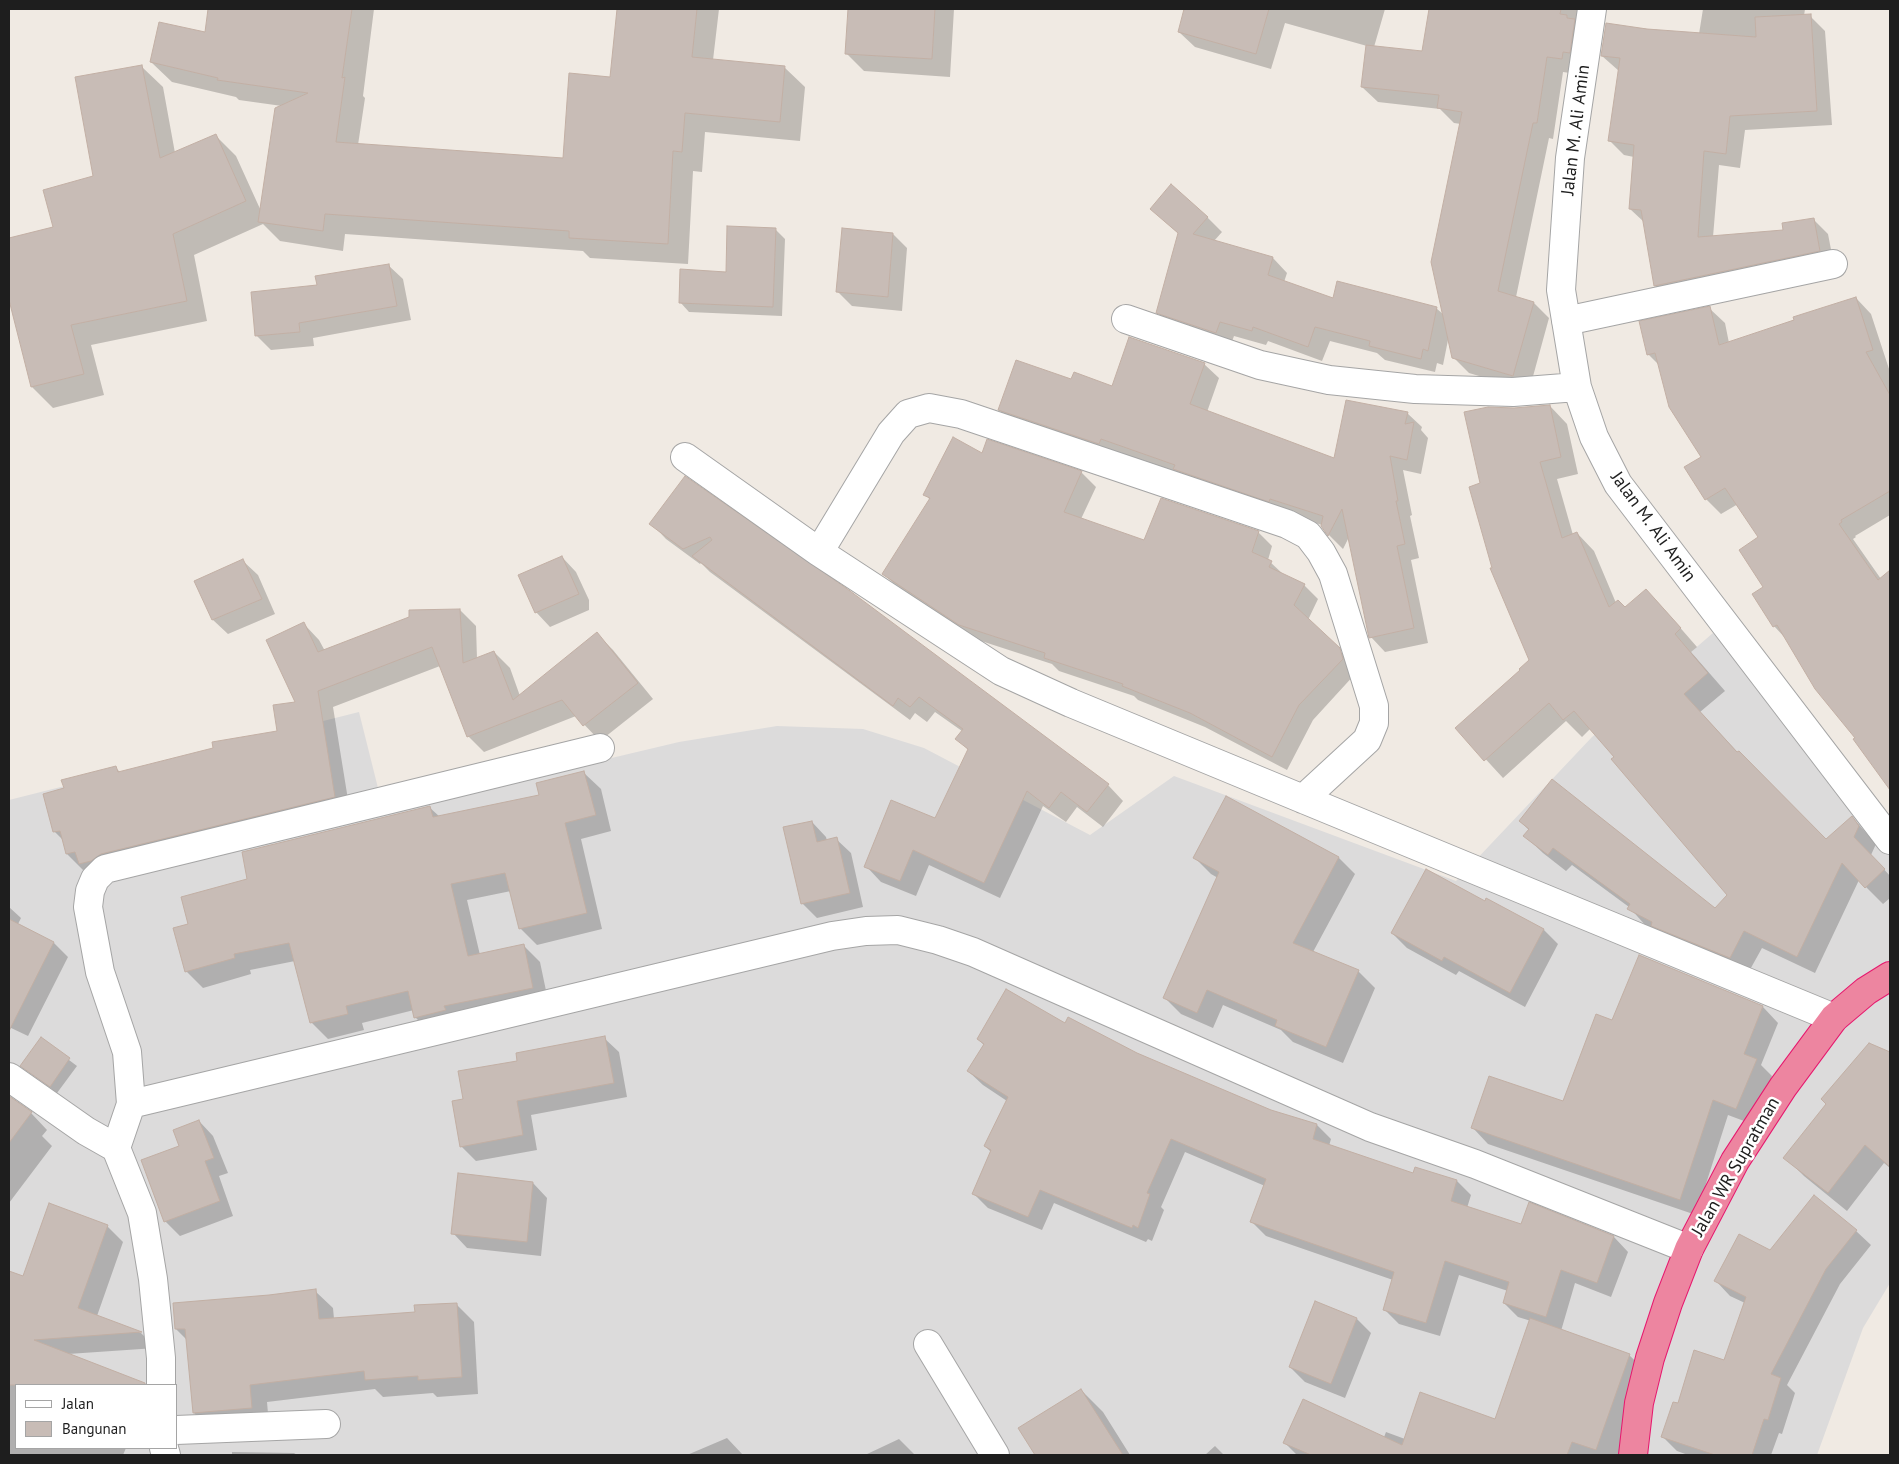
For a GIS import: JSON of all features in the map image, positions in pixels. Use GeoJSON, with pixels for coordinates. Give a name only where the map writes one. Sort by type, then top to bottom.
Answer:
{"type":"FeatureCollection","features":[{"type":"Feature","properties":{"kind":"highway","name":"Jalan WR Supratman"},"geometry":{"type":"LineString","coordinates":[[1633,1455],[1639,1403],[1650,1358],[1668,1302],[1689,1249],[1735,1161],[1783,1088],[1834,1018],[1866,992],[1890,976]]}},
{"type":"Feature","properties":{"kind":"street","name":"Jalan M. Ali Amin"},"geometry":{"type":"LineString","coordinates":[[1592,9],[1570,158],[1561,290],[1576,387],[1594,437],[1618,484],[1890,840]]}},
{"type":"Feature","properties":{"kind":"street"},"geometry":{"type":"LineString","coordinates":[[1566,321],[1832,264]]}},
{"type":"Feature","properties":{"kind":"street"},"geometry":{"type":"LineString","coordinates":[[1126,319],[1260,365],[1329,380],[1434,390],[1512,392],[1576,387]]}},
{"type":"Feature","properties":{"kind":"street"},"geometry":{"type":"LineString","coordinates":[[819,552],[891,433],[908,414],[929,408],[961,414],[1287,524],[1308,535],[1321,552],[1333,574],[1374,706],[1374,723],[1367,740],[1302,799]]}},
{"type":"Feature","properties":{"kind":"street"},"geometry":{"type":"LineString","coordinates":[[685,457],[819,552],[1000,671],[1071,703],[1834,1018]]}},
{"type":"Feature","properties":{"kind":"street"},"geometry":{"type":"LineString","coordinates":[[116,1148],[131,1104],[127,1052],[100,972],[88,907],[90,891],[95,880],[105,869],[600,748]]}},
{"type":"Feature","properties":{"kind":"street"},"geometry":{"type":"LineString","coordinates":[[131,1104],[832,936],[866,931],[898,930],[938,940],[973,952],[1370,1127],[1475,1164],[1689,1249]]}},
{"type":"Feature","properties":{"kind":"street"},"geometry":{"type":"LineString","coordinates":[[9,1076],[86,1131],[116,1148],[142,1213],[154,1289],[162,1358],[161,1384]]}},
{"type":"Feature","properties":{"kind":"street"},"geometry":{"type":"LineString","coordinates":[[928,1344],[995,1455]]}},
{"type":"Feature","properties":{"kind":"street"},"geometry":{"type":"LineString","coordinates":[[178,1430],[326,1424]]}},
{"type":"Feature","properties":{"kind":"shaded area"},"geometry":{"type":"Polygon","coordinates":[[[1713,633],[1890,853],[1890,1283],[1863,1328],[1817,1455],[9,1455],[9,800],[359,712],[384,812],[679,742],[777,726],[863,729],[924,748],[1090,835],[1174,776],[1456,881],[1592,737],[1713,633]]]}},
{"type":"Feature","properties":{"kind":"building"},"geometry":{"type":"Polygon","coordinates":[[[208,9],[352,9],[342,78],[345,77],[336,142],[563,158],[569,73],[610,77],[617,9],[697,9],[692,57],[785,66],[780,122],[685,113],[682,152],[673,151],[668,244],[569,238],[569,231],[325,214],[323,231],[258,222],[275,108],[308,93],[217,80],[218,78],[150,62],[159,22],[205,32],[208,9]]]}},
{"type":"Feature","properties":{"kind":"building"},"geometry":{"type":"Polygon","coordinates":[[[848,9],[935,9],[932,59],[845,54],[848,9]]]}},
{"type":"Feature","properties":{"kind":"building"},"geometry":{"type":"Polygon","coordinates":[[[1184,9],[1269,9],[1256,54],[1178,32],[1184,9]]]}},
{"type":"Feature","properties":{"kind":"building"},"geometry":{"type":"Polygon","coordinates":[[[1429,9],[1561,9],[1560,14],[1567,15],[1567,18],[1575,19],[1570,53],[1563,52],[1562,59],[1547,57],[1537,123],[1533,123],[1498,291],[1534,302],[1513,376],[1452,358],[1431,262],[1462,112],[1437,108],[1439,95],[1361,87],[1366,45],[1422,51],[1429,9]]]}},
{"type":"Feature","properties":{"kind":"building"},"geometry":{"type":"Polygon","coordinates":[[[1811,14],[1817,111],[1730,116],[1726,154],[1704,151],[1698,237],[1783,230],[1782,223],[1814,218],[1820,251],[1654,286],[1641,210],[1629,209],[1634,145],[1608,141],[1620,58],[1601,56],[1606,23],[1647,29],[1756,37],[1755,17],[1811,14]]]}},
{"type":"Feature","properties":{"kind":"building"},"geometry":{"type":"Polygon","coordinates":[[[142,65],[160,158],[216,134],[246,201],[173,234],[187,301],[71,325],[84,374],[31,387],[9,300],[9,238],[53,227],[43,190],[93,176],[75,77],[142,65]]]}},
{"type":"Feature","properties":{"kind":"building"},"geometry":{"type":"Polygon","coordinates":[[[1171,184],[1208,217],[1193,234],[1273,257],[1268,275],[1333,298],[1337,281],[1437,307],[1428,351],[1423,349],[1421,359],[1369,346],[1370,341],[1315,327],[1308,347],[1253,327],[1252,331],[1220,322],[1216,333],[1156,313],[1178,233],[1150,209],[1171,184]]]}},
{"type":"Feature","properties":{"kind":"building"},"geometry":{"type":"Polygon","coordinates":[[[727,226],[776,228],[773,307],[679,303],[680,269],[726,272],[727,226]]]}},
{"type":"Feature","properties":{"kind":"building"},"geometry":{"type":"Polygon","coordinates":[[[842,228],[893,233],[888,297],[836,292],[842,228]]]}},
{"type":"Feature","properties":{"kind":"building"},"geometry":{"type":"Polygon","coordinates":[[[389,264],[397,306],[299,323],[300,332],[255,336],[251,292],[317,285],[315,276],[389,264]]]}},
{"type":"Feature","properties":{"kind":"building"},"geometry":{"type":"Polygon","coordinates":[[[1856,297],[1873,350],[1866,352],[1890,395],[1890,491],[1841,520],[1842,522],[1839,524],[1878,580],[1890,570],[1890,790],[1853,739],[1855,738],[1815,689],[1777,625],[1773,627],[1752,594],[1763,587],[1739,550],[1758,537],[1725,488],[1705,500],[1684,467],[1701,457],[1669,407],[1655,353],[1647,355],[1639,321],[1710,306],[1719,345],[1794,320],[1793,317],[1856,297]]]}},
{"type":"Feature","properties":{"kind":"building"},"geometry":{"type":"Polygon","coordinates":[[[1129,337],[1205,363],[1190,404],[1334,458],[1346,400],[1408,412],[1405,424],[1414,422],[1407,460],[1390,456],[1398,501],[1396,501],[1405,544],[1397,546],[1414,628],[1369,638],[1342,509],[1328,536],[1321,526],[1323,516],[1270,499],[1269,502],[1173,469],[1175,465],[1101,439],[1099,444],[998,410],[1016,360],[1071,379],[1074,372],[1112,386],[1129,337]]]}},
{"type":"Feature","properties":{"kind":"building"},"geometry":{"type":"Polygon","coordinates":[[[1550,405],[1561,457],[1540,462],[1562,538],[1577,532],[1609,607],[1618,600],[1625,607],[1646,589],[1681,628],[1675,634],[1708,673],[1684,694],[1737,752],[1739,751],[1826,839],[1852,816],[1859,826],[1854,837],[1885,869],[1865,888],[1842,863],[1797,957],[1744,931],[1730,958],[1651,926],[1652,922],[1627,909],[1630,904],[1553,848],[1548,855],[1523,836],[1529,829],[1519,821],[1552,779],[1715,908],[1727,895],[1611,759],[1614,757],[1574,711],[1563,720],[1549,703],[1484,761],[1455,728],[1529,660],[1490,568],[1492,568],[1469,487],[1480,483],[1464,412],[1488,407],[1514,408],[1550,405]]]}},
{"type":"Feature","properties":{"kind":"building"},"geometry":{"type":"Polygon","coordinates":[[[953,437],[982,453],[987,439],[1082,471],[1064,512],[1144,540],[1161,498],[1259,531],[1252,552],[1272,561],[1269,567],[1305,584],[1294,605],[1340,648],[1343,659],[1299,705],[1272,757],[1190,713],[1122,686],[1123,684],[1044,658],[1045,653],[959,625],[882,574],[930,498],[923,495],[953,437]]]}},
{"type":"Feature","properties":{"kind":"building"},"geometry":{"type":"Polygon","coordinates":[[[685,476],[846,588],[1109,784],[1087,812],[1061,792],[1049,808],[1027,791],[984,883],[913,850],[900,881],[864,867],[891,800],[935,818],[968,749],[955,739],[963,729],[919,697],[910,707],[898,698],[893,706],[692,556],[712,540],[710,537],[683,549],[649,524],[685,476]]]}},
{"type":"Feature","properties":{"kind":"building"},"geometry":{"type":"Polygon","coordinates":[[[562,556],[579,594],[535,613],[518,575],[562,556]]]}},
{"type":"Feature","properties":{"kind":"building"},"geometry":{"type":"Polygon","coordinates":[[[243,559],[262,599],[212,620],[194,581],[243,559]]]}},
{"type":"Feature","properties":{"kind":"building"},"geometry":{"type":"Polygon","coordinates":[[[460,609],[463,663],[494,651],[513,700],[597,632],[638,683],[583,726],[562,700],[467,737],[432,647],[318,691],[335,797],[101,854],[91,861],[79,864],[75,852],[66,854],[60,831],[53,832],[43,794],[64,788],[61,780],[116,766],[118,772],[213,748],[212,742],[277,731],[273,705],[295,702],[266,640],[304,622],[318,652],[409,617],[409,610],[460,609]]]}},
{"type":"Feature","properties":{"kind":"building"},"geometry":{"type":"Polygon","coordinates":[[[584,771],[596,815],[565,823],[587,913],[519,929],[505,873],[451,884],[468,956],[524,944],[533,988],[444,1006],[446,1010],[414,1018],[408,991],[346,1006],[348,1014],[310,1023],[289,943],[234,954],[235,958],[185,972],[173,928],[188,924],[181,897],[247,879],[242,852],[430,806],[433,817],[539,795],[536,783],[584,771]]]}},
{"type":"Feature","properties":{"kind":"building"},"geometry":{"type":"Polygon","coordinates":[[[1226,796],[1339,857],[1293,943],[1359,970],[1326,1047],[1275,1026],[1277,1020],[1207,990],[1197,1013],[1163,998],[1219,872],[1193,858],[1226,796]]]}},
{"type":"Feature","properties":{"kind":"building"},"geometry":{"type":"Polygon","coordinates":[[[812,821],[817,842],[837,837],[850,893],[801,904],[783,827],[812,821]]]}},
{"type":"Feature","properties":{"kind":"building"},"geometry":{"type":"Polygon","coordinates":[[[1426,869],[1485,901],[1486,898],[1544,929],[1510,993],[1444,957],[1442,961],[1391,933],[1426,869]]]}},
{"type":"Feature","properties":{"kind":"building"},"geometry":{"type":"Polygon","coordinates":[[[9,919],[54,942],[9,1031],[9,919]]]}},
{"type":"Feature","properties":{"kind":"building"},"geometry":{"type":"Polygon","coordinates":[[[1639,955],[1763,1006],[1744,1054],[1757,1059],[1736,1109],[1713,1100],[1680,1200],[1471,1128],[1489,1076],[1563,1101],[1596,1014],[1612,1020],[1639,955]]]}},
{"type":"Feature","properties":{"kind":"building"},"geometry":{"type":"Polygon","coordinates":[[[1006,989],[1065,1023],[1068,1017],[1137,1053],[1271,1110],[1317,1124],[1313,1139],[1413,1173],[1415,1167],[1457,1180],[1451,1201],[1521,1224],[1529,1202],[1614,1236],[1597,1283],[1561,1270],[1546,1317],[1503,1303],[1509,1282],[1445,1261],[1426,1323],[1383,1310],[1394,1272],[1250,1222],[1266,1179],[1171,1139],[1147,1193],[1150,1194],[1138,1228],[1133,1225],[1132,1228],[1040,1190],[1028,1217],[972,1194],[991,1150],[984,1146],[1008,1097],[967,1071],[984,1044],[977,1039],[1006,989]]]}},
{"type":"Feature","properties":{"kind":"building"},"geometry":{"type":"Polygon","coordinates":[[[605,1036],[614,1083],[517,1101],[523,1135],[460,1147],[452,1101],[463,1099],[458,1071],[517,1061],[516,1053],[605,1036]]]}},
{"type":"Feature","properties":{"kind":"building"},"geometry":{"type":"Polygon","coordinates":[[[41,1037],[70,1058],[50,1087],[20,1066],[41,1037]]]}},
{"type":"Feature","properties":{"kind":"building"},"geometry":{"type":"Polygon","coordinates":[[[1869,1043],[1890,1052],[1890,1167],[1865,1145],[1828,1193],[1783,1158],[1826,1104],[1821,1099],[1869,1043]]]}},
{"type":"Feature","properties":{"kind":"building"},"geometry":{"type":"Polygon","coordinates":[[[9,1096],[32,1112],[9,1143],[9,1096]]]}},
{"type":"Feature","properties":{"kind":"building"},"geometry":{"type":"Polygon","coordinates":[[[199,1120],[214,1158],[205,1161],[220,1201],[164,1222],[141,1160],[179,1146],[173,1130],[199,1120]]]}},
{"type":"Feature","properties":{"kind":"building"},"geometry":{"type":"Polygon","coordinates":[[[458,1173],[533,1182],[527,1242],[451,1234],[458,1173]]]}},
{"type":"Feature","properties":{"kind":"building"},"geometry":{"type":"Polygon","coordinates":[[[1814,1195],[1857,1230],[1826,1269],[1771,1374],[1781,1378],[1768,1420],[1764,1419],[1752,1455],[1715,1455],[1661,1437],[1673,1402],[1678,1403],[1694,1350],[1724,1360],[1746,1297],[1714,1281],[1739,1234],[1770,1250],[1814,1195]]]}},
{"type":"Feature","properties":{"kind":"building"},"geometry":{"type":"Polygon","coordinates":[[[49,1203],[108,1225],[78,1308],[142,1332],[34,1340],[145,1384],[9,1385],[9,1271],[23,1276],[49,1203]]]}},
{"type":"Feature","properties":{"kind":"building"},"geometry":{"type":"Polygon","coordinates":[[[316,1289],[319,1319],[415,1312],[414,1305],[457,1303],[462,1377],[418,1380],[418,1376],[365,1380],[364,1371],[250,1385],[252,1408],[193,1413],[185,1329],[175,1329],[173,1303],[316,1289]]]}},
{"type":"Feature","properties":{"kind":"building"},"geometry":{"type":"Polygon","coordinates":[[[1315,1301],[1357,1318],[1331,1384],[1289,1367],[1315,1301]]]}},
{"type":"Feature","properties":{"kind":"building"},"geometry":{"type":"Polygon","coordinates":[[[1530,1318],[1630,1354],[1596,1450],[1572,1442],[1567,1455],[1311,1455],[1283,1443],[1303,1399],[1402,1445],[1420,1392],[1495,1419],[1530,1318]]]}},
{"type":"Feature","properties":{"kind":"building"},"geometry":{"type":"Polygon","coordinates":[[[1081,1389],[1123,1455],[1035,1455],[1018,1428],[1081,1389]]]}}]}
